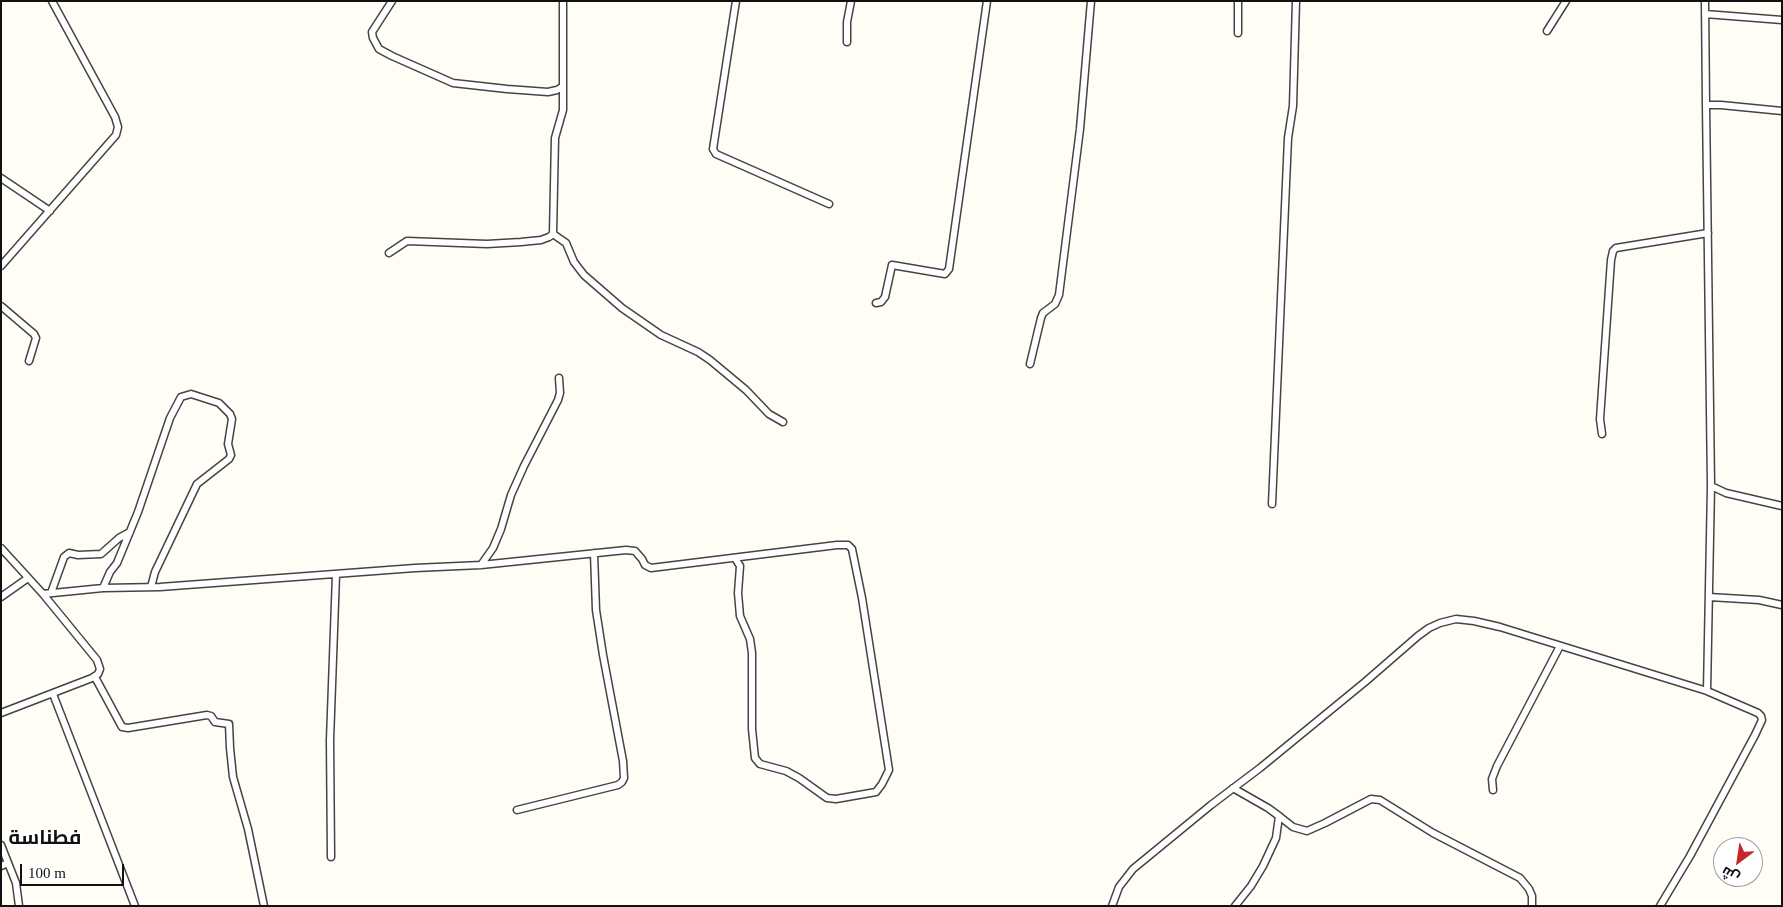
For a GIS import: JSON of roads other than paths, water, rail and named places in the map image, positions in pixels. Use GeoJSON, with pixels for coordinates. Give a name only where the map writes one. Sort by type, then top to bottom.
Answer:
{"type":"FeatureCollection","features":[{"type":"Feature","properties":{"kind":"street"},"geometry":{"type":"LineString","coordinates":[[1,266],[116,135],[118,127],[115,117],[52,1]]}},
{"type":"Feature","properties":{"kind":"street"},"geometry":{"type":"LineString","coordinates":[[392,1],[372,32],[379,49],[392,56],[453,83],[548,92],[562,87]]}},
{"type":"Feature","properties":{"kind":"street"},"geometry":{"type":"LineString","coordinates":[[552,234],[555,138],[562,115],[562,87],[564,80],[563,1]]}},
{"type":"Feature","properties":{"kind":"street"},"geometry":{"type":"LineString","coordinates":[[736,1],[713,149],[716,154],[829,204]]}},
{"type":"Feature","properties":{"kind":"street"},"geometry":{"type":"LineString","coordinates":[[847,42],[847,22],[851,1]]}},
{"type":"Feature","properties":{"kind":"street"},"geometry":{"type":"LineString","coordinates":[[876,303],[880,302],[885,296],[892,265],[945,274],[949,269],[987,1]]}},
{"type":"Feature","properties":{"kind":"street"},"geometry":{"type":"LineString","coordinates":[[1030,364],[1041,318],[1055,304],[1059,295],[1080,128],[1091,1]]}},
{"type":"Feature","properties":{"kind":"street"},"geometry":{"type":"LineString","coordinates":[[1238,1],[1238,33]]}},
{"type":"Feature","properties":{"kind":"street"},"geometry":{"type":"LineString","coordinates":[[1272,504],[1288,138],[1293,106],[1296,1]]}},
{"type":"Feature","properties":{"kind":"street"},"geometry":{"type":"LineString","coordinates":[[1547,31],[1566,1]]}},
{"type":"Feature","properties":{"kind":"street"},"geometry":{"type":"LineString","coordinates":[[1705,1],[1712,486],[1707,691]]}},
{"type":"Feature","properties":{"kind":"street"},"geometry":{"type":"LineString","coordinates":[[1705,14],[1782,20]]}},
{"type":"Feature","properties":{"kind":"street"},"geometry":{"type":"LineString","coordinates":[[1706,105],[1782,111]]}},
{"type":"Feature","properties":{"kind":"street"},"geometry":{"type":"LineString","coordinates":[[1,178],[50,211]]}},
{"type":"Feature","properties":{"kind":"street"},"geometry":{"type":"LineString","coordinates":[[1602,434],[1600,419],[1613,251],[1616,248],[1708,233]]}},
{"type":"Feature","properties":{"kind":"street"},"geometry":{"type":"LineString","coordinates":[[389,253],[408,241],[487,244],[541,240],[552,234]]}},
{"type":"Feature","properties":{"kind":"street"},"geometry":{"type":"LineString","coordinates":[[552,234],[566,243],[578,268],[622,308],[661,335],[698,352],[710,360],[746,390],[765,411],[783,422]]}},
{"type":"Feature","properties":{"kind":"street"},"geometry":{"type":"LineString","coordinates":[[1,306],[34,334],[36,338],[29,361]]}},
{"type":"Feature","properties":{"kind":"street"},"geometry":{"type":"LineString","coordinates":[[481,565],[501,529],[511,495],[558,400],[560,393],[558,378]]}},
{"type":"Feature","properties":{"kind":"street"},"geometry":{"type":"LineString","coordinates":[[103,588],[110,572],[117,563],[130,532],[170,418],[181,397],[191,394],[219,403],[230,414],[232,419],[228,444],[232,455],[197,484],[155,572],[151,587]]}},
{"type":"Feature","properties":{"kind":"street"},"geometry":{"type":"LineString","coordinates":[[1712,486],[1726,493],[1782,506]]}},
{"type":"Feature","properties":{"kind":"street"},"geometry":{"type":"LineString","coordinates":[[51,593],[64,557],[69,553],[101,554],[119,538],[130,532]]}},
{"type":"Feature","properties":{"kind":"street"},"geometry":{"type":"LineString","coordinates":[[43,594],[103,588],[151,587],[481,565],[630,550],[639,555],[645,565],[651,568],[837,545],[848,545],[851,547],[862,598],[889,770],[876,792],[836,799],[827,798],[799,778],[786,771],[760,764],[755,758],[752,728],[752,653],[750,639],[740,616],[738,593],[740,566],[735,558]]}},
{"type":"Feature","properties":{"kind":"street"},"geometry":{"type":"LineString","coordinates":[[1,548],[43,594],[97,660],[100,669],[95,676],[1,713]]}},
{"type":"Feature","properties":{"kind":"street"},"geometry":{"type":"LineString","coordinates":[[517,810],[618,785],[624,778],[623,761],[596,610],[594,553]]}},
{"type":"Feature","properties":{"kind":"street"},"geometry":{"type":"LineString","coordinates":[[331,857],[330,740],[336,575]]}},
{"type":"Feature","properties":{"kind":"street"},"geometry":{"type":"LineString","coordinates":[[1,597],[28,578]]}},
{"type":"Feature","properties":{"kind":"street"},"geometry":{"type":"LineString","coordinates":[[1709,598],[1759,600],[1782,605]]}},
{"type":"Feature","properties":{"kind":"street"},"geometry":{"type":"LineString","coordinates":[[1112,906],[1119,887],[1133,869],[1429,628],[1456,619],[1500,627],[1707,691],[1761,716],[1762,720],[1756,735],[1690,856],[1660,906]]}},
{"type":"Feature","properties":{"kind":"street"},"geometry":{"type":"LineString","coordinates":[[1493,790],[1493,774],[1560,646]]}},
{"type":"Feature","properties":{"kind":"street"},"geometry":{"type":"LineString","coordinates":[[95,676],[122,727],[128,728],[207,715],[212,716],[215,722],[229,724],[233,778],[248,829],[264,906]]}},
{"type":"Feature","properties":{"kind":"street"},"geometry":{"type":"LineString","coordinates":[[53,694],[135,906]]}},
{"type":"Feature","properties":{"kind":"street"},"geometry":{"type":"LineString","coordinates":[[1233,788],[1268,808],[1296,829],[1307,831],[1325,824],[1371,800],[1380,800],[1433,833],[1520,878],[1529,889],[1532,896],[1532,906]]}},
{"type":"Feature","properties":{"kind":"street"},"geometry":{"type":"LineString","coordinates":[[1235,906],[1251,886],[1263,866],[1276,838],[1279,816]]}},
{"type":"Feature","properties":{"kind":"street"},"geometry":{"type":"LineString","coordinates":[[1,845],[18,890],[18,906]]}},
{"type":"Feature","properties":{"kind":"street"},"geometry":{"type":"LineString","coordinates":[[1,866],[8,863]]}},
{"type":"Feature","properties":{"kind":"district","name":"فطناسة"},"geometry":{"type":"Point","coordinates":[45,839]}}]}
